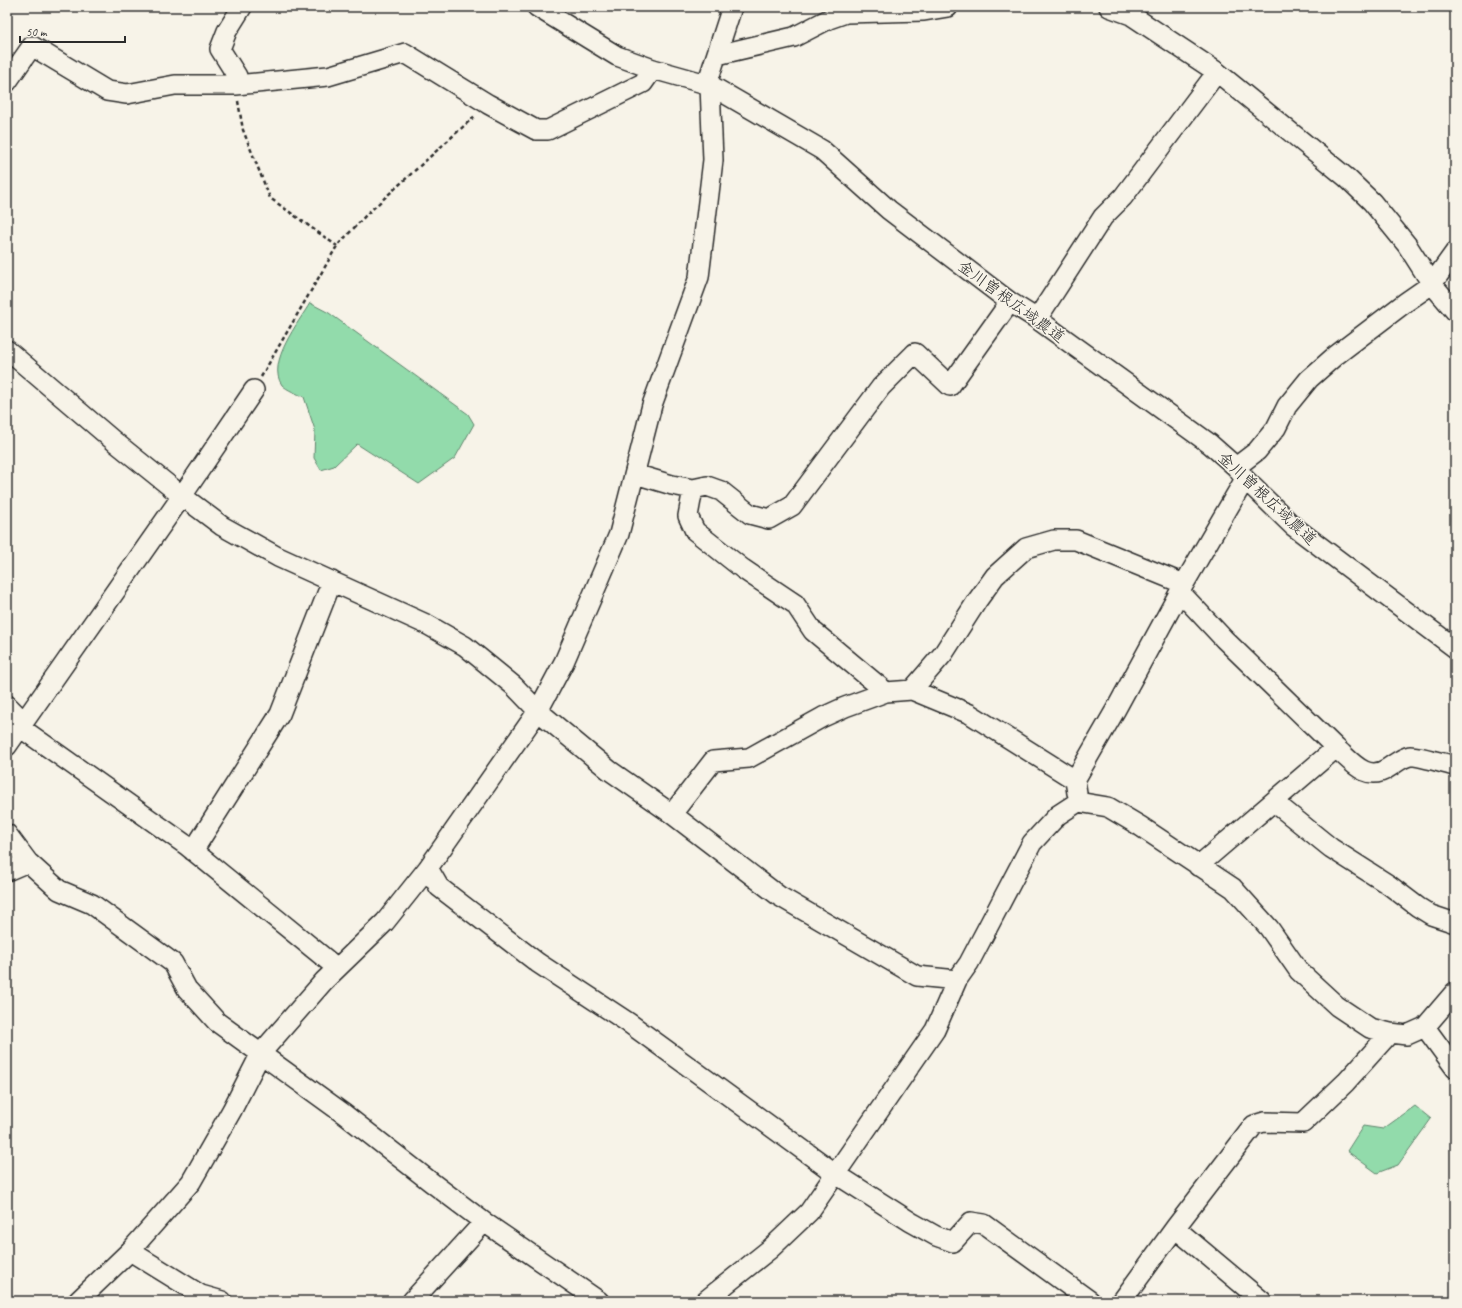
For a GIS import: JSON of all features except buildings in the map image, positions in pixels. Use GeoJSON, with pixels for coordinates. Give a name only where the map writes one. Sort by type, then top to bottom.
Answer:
{"type":"FeatureCollection","features":[{"type":"Feature","properties":{"kind":"street"},"geometry":{"type":"LineString","coordinates":[[236,85],[238,76],[220,49],[227,31],[242,7]]}},
{"type":"Feature","properties":{"kind":"street","name":"金川曽根広域農道"},"geometry":{"type":"LineString","coordinates":[[537,7],[617,56],[653,69],[709,85],[822,150],[888,210],[1010,302],[1037,319],[1210,444],[1293,526],[1455,648]]}},
{"type":"Feature","properties":{"kind":"street"},"geometry":{"type":"LineString","coordinates":[[78,1301],[130,1251],[191,1182],[232,1110],[261,1053],[324,981],[385,922],[428,868],[538,711],[564,662],[619,534],[652,405],[699,277],[713,160],[709,85],[732,7]]}},
{"type":"Feature","properties":{"kind":"street"},"geometry":{"type":"LineString","coordinates":[[717,55],[794,37],[829,19],[846,13],[924,11],[948,7]]}},
{"type":"Feature","properties":{"kind":"street"},"geometry":{"type":"LineString","coordinates":[[1109,7],[1131,15],[1217,72],[1347,178],[1372,202],[1407,244],[1432,284],[1455,311]]}},
{"type":"Feature","properties":{"kind":"street"},"geometry":{"type":"LineString","coordinates":[[7,82],[32,46],[107,91],[127,94],[175,85],[236,85],[328,76],[405,52],[488,104],[536,130],[548,130],[643,83],[653,69]]}},
{"type":"Feature","properties":{"kind":"street"},"geometry":{"type":"LineString","coordinates":[[1037,319],[1103,217],[1123,197],[1217,72]]}},
{"type":"Feature","properties":{"kind":"street"},"geometry":{"type":"LineString","coordinates":[[1078,802],[1075,780],[1116,709],[1182,588],[1240,473],[1276,428],[1287,406],[1309,379],[1335,356],[1432,284],[1455,252]]}},
{"type":"Feature","properties":{"kind":"street"},"geometry":{"type":"LineString","coordinates":[[635,474],[672,485],[693,489],[707,486],[721,491],[750,514],[769,519],[792,506],[881,387],[915,353],[950,386],[1010,302]]}},
{"type":"Feature","properties":{"kind":"street"},"geometry":{"type":"LineString","coordinates":[[7,350],[115,442],[222,526],[278,557],[428,625],[465,646],[514,686],[538,711],[609,770],[672,814],[785,899],[917,976],[957,980]]}},
{"type":"Feature","properties":{"kind":"street"},"geometry":{"type":"LineString","coordinates":[[7,746],[182,496],[254,390]]}},
{"type":"Feature","properties":{"kind":"street"},"geometry":{"type":"LineString","coordinates":[[693,489],[688,516],[695,531],[743,569],[795,604],[813,631],[886,692]]}},
{"type":"Feature","properties":{"kind":"street"},"geometry":{"type":"LineString","coordinates":[[912,690],[943,654],[977,600],[995,576],[1026,548],[1054,540],[1076,540],[1182,588],[1224,638],[1336,748],[1362,771],[1371,774],[1383,772],[1410,756],[1455,766]]}},
{"type":"Feature","properties":{"kind":"street"},"geometry":{"type":"LineString","coordinates":[[192,851],[280,714],[332,581]]}},
{"type":"Feature","properties":{"kind":"street"},"geometry":{"type":"LineString","coordinates":[[672,814],[713,761],[749,758],[824,717],[886,692],[912,690],[970,714],[1075,780]]}},
{"type":"Feature","properties":{"kind":"street"},"geometry":{"type":"LineString","coordinates":[[7,706],[23,725],[192,851],[337,968]]}},
{"type":"Feature","properties":{"kind":"street"},"geometry":{"type":"LineString","coordinates":[[1198,866],[1336,748]]}},
{"type":"Feature","properties":{"kind":"street"},"geometry":{"type":"LineString","coordinates":[[705,1301],[770,1250],[809,1212],[935,1030],[957,980],[969,963],[1032,843],[1058,815],[1078,802],[1108,807],[1140,826],[1233,888],[1269,928],[1299,971],[1337,1006],[1370,1028],[1407,1035],[1425,1027],[1455,992]]}},
{"type":"Feature","properties":{"kind":"street"},"geometry":{"type":"LineString","coordinates":[[1274,802],[1331,848],[1389,885],[1418,907],[1431,915],[1455,923]]}},
{"type":"Feature","properties":{"kind":"street"},"geometry":{"type":"LineString","coordinates":[[7,834],[28,862],[59,890],[92,904],[173,963],[187,990],[217,1022],[338,1109],[484,1222],[599,1301]]}},
{"type":"Feature","properties":{"kind":"street"},"geometry":{"type":"LineString","coordinates":[[7,871],[28,862]]}},
{"type":"Feature","properties":{"kind":"street"},"geometry":{"type":"LineString","coordinates":[[428,868],[439,887],[538,963],[629,1023],[836,1174],[911,1222],[936,1236],[947,1240],[953,1242],[971,1222],[984,1224],[1090,1301]]}},
{"type":"Feature","properties":{"kind":"street"},"geometry":{"type":"LineString","coordinates":[[1425,1027],[1455,1068]]}},
{"type":"Feature","properties":{"kind":"street"},"geometry":{"type":"LineString","coordinates":[[1122,1301],[1175,1228],[1254,1125],[1264,1122],[1303,1123],[1346,1082],[1390,1032]]}},
{"type":"Feature","properties":{"kind":"street"},"geometry":{"type":"LineString","coordinates":[[412,1301],[484,1222]]}},
{"type":"Feature","properties":{"kind":"street"},"geometry":{"type":"LineString","coordinates":[[1175,1228],[1262,1301]]}},
{"type":"Feature","properties":{"kind":"street"},"geometry":{"type":"LineString","coordinates":[[130,1251],[201,1295],[222,1301]]}},
{"type":"Feature","properties":{"kind":"path"},"geometry":{"type":"LineString","coordinates":[[236,85],[243,130],[270,198],[336,246]]}},
{"type":"Feature","properties":{"kind":"path"},"geometry":{"type":"LineString","coordinates":[[254,390],[336,246],[374,208],[488,104]]}},
{"type":"Feature","properties":{"kind":"green space"},"geometry":{"type":"Polygon","coordinates":[[[310,303],[329,313],[468,414],[474,424],[455,458],[419,484],[357,444],[334,466],[321,470],[314,458],[315,430],[304,397],[284,387],[278,376],[278,366],[281,354],[292,331],[310,303]]]}},
{"type":"Feature","properties":{"kind":"green space"},"geometry":{"type":"Polygon","coordinates":[[[1415,1106],[1431,1119],[1398,1165],[1377,1173],[1347,1151],[1363,1126],[1383,1129],[1415,1106]]]}}]}
